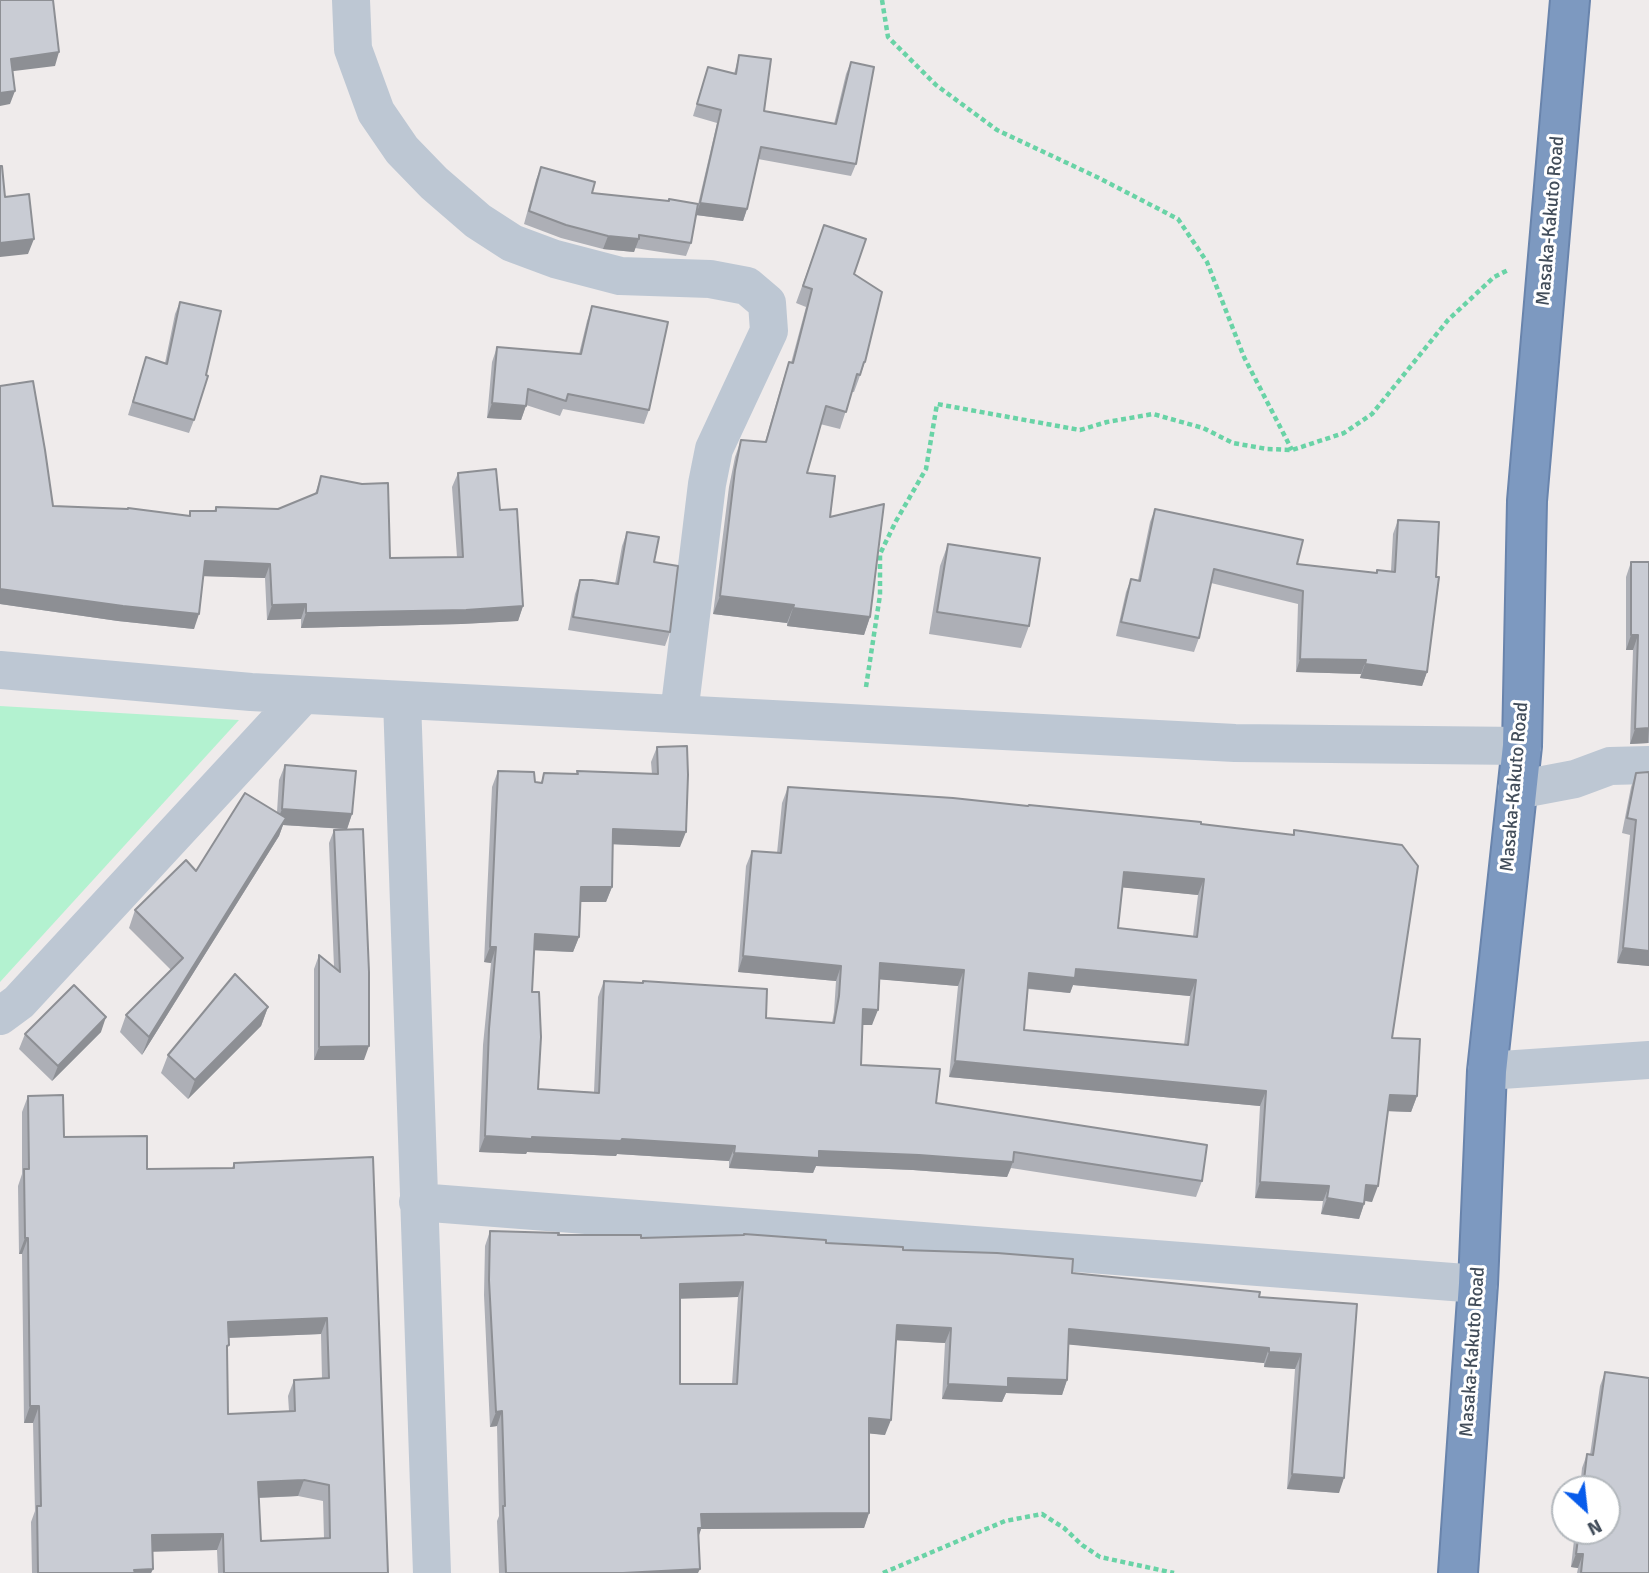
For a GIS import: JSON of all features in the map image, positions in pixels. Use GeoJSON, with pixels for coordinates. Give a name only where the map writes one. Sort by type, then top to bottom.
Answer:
{"type":"FeatureCollection","features":[{"type":"Feature","properties":{"kind":"highway","name":"Masaka-Kakuto Road"},"geometry":{"type":"LineString","coordinates":[[1458,1573],[1478,1284],[1487,1071],[1522,746],[1527,501],[1570,0]]}},
{"type":"Feature","properties":{"kind":"street"},"geometry":{"type":"LineString","coordinates":[[351,0],[353,49],[376,112],[402,150],[434,183],[478,221],[512,243],[555,259],[620,276],[710,279],[747,286],[767,303],[768,331],[714,449],[707,484],[678,714]]}},
{"type":"Feature","properties":{"kind":"street"},"geometry":{"type":"LineString","coordinates":[[0,670],[303,695],[1234,743],[1522,746]]}},
{"type":"Feature","properties":{"kind":"street"},"geometry":{"type":"LineString","coordinates":[[0,1016],[19,1002],[303,695]]}},
{"type":"Feature","properties":{"kind":"street"},"geometry":{"type":"LineString","coordinates":[[402,700],[432,1573]]}},
{"type":"Feature","properties":{"kind":"street"},"geometry":{"type":"LineString","coordinates":[[1517,790],[1576,779],[1610,766],[1649,765]]}},
{"type":"Feature","properties":{"kind":"street"},"geometry":{"type":"LineString","coordinates":[[1487,1071],[1649,1060]]}},
{"type":"Feature","properties":{"kind":"street"},"geometry":{"type":"LineString","coordinates":[[418,1202],[1478,1284]]}},
{"type":"Feature","properties":{"kind":"path"},"geometry":{"type":"LineString","coordinates":[[882,0],[888,37],[936,85],[997,130],[1178,219],[1207,262],[1244,357],[1292,450]]}},
{"type":"Feature","properties":{"kind":"path"},"geometry":{"type":"LineString","coordinates":[[860,724],[880,595],[880,554],[926,469],[937,404],[1080,429],[1153,414],[1203,428],[1233,443],[1292,450],[1344,433],[1371,414],[1448,320],[1493,278],[1549,247]]}},
{"type":"Feature","properties":{"kind":"path"},"geometry":{"type":"LineString","coordinates":[[883,1573],[1005,1521],[1042,1514],[1100,1557],[1174,1573]]}},
{"type":"Feature","properties":{"kind":"green space"},"geometry":{"type":"Polygon","coordinates":[[[0,706],[239,720],[0,982],[0,706]]]}},
{"type":"Feature","properties":{"kind":"building"},"geometry":{"type":"Polygon","coordinates":[[[0,0],[53,0],[59,52],[11,59],[15,91],[0,93],[0,0]]]}},
{"type":"Feature","properties":{"kind":"building"},"geometry":{"type":"Polygon","coordinates":[[[739,55],[771,59],[764,111],[836,124],[851,62],[874,67],[856,164],[761,147],[747,209],[700,203],[721,110],[697,104],[708,67],[736,74],[739,55]]]}},
{"type":"Feature","properties":{"kind":"building"},"geometry":{"type":"Polygon","coordinates":[[[0,166],[5,197],[29,194],[34,239],[0,243],[0,166]]]}},
{"type":"Feature","properties":{"kind":"building"},"geometry":{"type":"Polygon","coordinates":[[[541,167],[595,182],[592,193],[698,204],[691,243],[639,235],[639,239],[608,236],[566,225],[529,211],[541,167]]]}},
{"type":"Feature","properties":{"kind":"building"},"geometry":{"type":"Polygon","coordinates":[[[824,225],[866,239],[854,274],[882,292],[865,362],[860,375],[857,374],[846,412],[826,406],[807,473],[835,476],[830,517],[884,504],[870,617],[720,596],[741,440],[766,442],[789,362],[793,363],[812,289],[803,286],[824,225]]]}},
{"type":"Feature","properties":{"kind":"building"},"geometry":{"type":"Polygon","coordinates":[[[180,302],[221,311],[206,375],[208,376],[194,420],[133,402],[146,357],[167,364],[180,302]]]}},
{"type":"Feature","properties":{"kind":"building"},"geometry":{"type":"Polygon","coordinates":[[[592,306],[668,322],[649,410],[568,394],[566,401],[528,389],[526,406],[492,403],[497,347],[581,354],[592,306]]]}},
{"type":"Feature","properties":{"kind":"building"},"geometry":{"type":"Polygon","coordinates":[[[33,381],[53,506],[128,508],[190,516],[190,511],[216,511],[216,507],[278,509],[317,493],[321,476],[362,484],[388,483],[390,558],[463,557],[458,473],[496,469],[500,510],[517,509],[523,606],[466,610],[306,613],[306,604],[272,605],[270,564],[205,561],[199,614],[0,589],[0,386],[33,381]]]}},
{"type":"Feature","properties":{"kind":"building"},"geometry":{"type":"Polygon","coordinates":[[[1155,509],[1303,540],[1297,564],[1377,573],[1377,570],[1395,572],[1398,520],[1439,522],[1436,577],[1439,577],[1427,672],[1365,664],[1366,660],[1300,659],[1303,591],[1214,569],[1199,638],[1121,622],[1131,579],[1140,581],[1155,509]]]}},
{"type":"Feature","properties":{"kind":"building"},"geometry":{"type":"Polygon","coordinates":[[[627,532],[659,537],[654,562],[678,566],[670,632],[573,617],[580,580],[618,584],[627,532]]]}},
{"type":"Feature","properties":{"kind":"building"},"geometry":{"type":"Polygon","coordinates":[[[948,544],[1040,558],[1029,626],[937,612],[948,544]]]}},
{"type":"Feature","properties":{"kind":"building"},"geometry":{"type":"Polygon","coordinates":[[[1631,562],[1649,562],[1649,728],[1635,729],[1638,635],[1631,635],[1631,562]]]}},
{"type":"Feature","properties":{"kind":"building"},"geometry":{"type":"Polygon","coordinates":[[[687,746],[686,832],[613,829],[612,887],[581,887],[579,937],[535,934],[532,992],[539,992],[541,1037],[538,1089],[599,1093],[604,981],[767,989],[766,1018],[834,1023],[841,966],[743,956],[752,851],[781,853],[788,787],[1029,805],[1201,822],[1294,835],[1294,830],[1402,845],[1418,866],[1392,1038],[1420,1039],[1417,1096],[1390,1095],[1378,1186],[1366,1185],[1364,1204],[1327,1198],[1329,1186],[1260,1182],[1266,1091],[955,1061],[964,970],[880,963],[878,1010],[863,1009],[861,1065],[940,1069],[936,1103],[1207,1145],[1202,1181],[1014,1152],[1013,1162],[819,1151],[819,1158],[734,1153],[735,1146],[622,1139],[485,1136],[489,1029],[496,947],[490,947],[498,771],[534,772],[535,782],[542,783],[544,773],[578,774],[577,771],[658,774],[657,747],[687,746]],[[1124,872],[1118,928],[1197,937],[1204,879],[1124,872]],[[1076,969],[1075,978],[1029,973],[1024,1030],[1188,1045],[1196,980],[1076,969]]]}},
{"type":"Feature","properties":{"kind":"building"},"geometry":{"type":"Polygon","coordinates":[[[285,765],[356,771],[352,814],[282,809],[285,765]]]}},
{"type":"Feature","properties":{"kind":"building"},"geometry":{"type":"Polygon","coordinates":[[[1649,772],[1649,951],[1623,948],[1636,820],[1627,818],[1636,773],[1649,772]]]}},
{"type":"Feature","properties":{"kind":"building"},"geometry":{"type":"Polygon","coordinates":[[[245,793],[286,818],[149,1037],[126,1015],[183,958],[135,910],[186,860],[196,871],[245,793]]]}},
{"type":"Feature","properties":{"kind":"building"},"geometry":{"type":"Polygon","coordinates":[[[363,829],[369,1046],[319,1047],[319,955],[340,972],[334,830],[363,829]]]}},
{"type":"Feature","properties":{"kind":"building"},"geometry":{"type":"Polygon","coordinates":[[[235,974],[268,1007],[195,1080],[168,1055],[235,974]]]}},
{"type":"Feature","properties":{"kind":"building"},"geometry":{"type":"Polygon","coordinates":[[[74,985],[106,1017],[58,1066],[25,1034],[74,985]]]}},
{"type":"Feature","properties":{"kind":"building"},"geometry":{"type":"Polygon","coordinates":[[[63,1095],[64,1137],[147,1136],[147,1169],[234,1168],[234,1163],[373,1157],[388,1573],[224,1573],[223,1534],[152,1535],[153,1569],[134,1570],[135,1573],[38,1573],[37,1506],[41,1506],[39,1406],[30,1406],[28,1238],[25,1238],[24,1169],[29,1169],[28,1096],[63,1095]],[[327,1318],[228,1322],[228,1414],[295,1411],[294,1380],[329,1378],[327,1318]],[[304,1480],[258,1482],[261,1541],[330,1538],[329,1485],[304,1480]]]}},
{"type":"Feature","properties":{"kind":"building"},"geometry":{"type":"Polygon","coordinates":[[[490,1231],[559,1233],[558,1235],[641,1235],[641,1238],[744,1234],[826,1240],[826,1243],[903,1247],[903,1250],[1073,1259],[1072,1273],[1260,1292],[1259,1297],[1357,1304],[1344,1478],[1292,1474],[1301,1354],[1269,1352],[1269,1348],[1069,1329],[1067,1380],[1008,1378],[1008,1387],[948,1384],[951,1328],[897,1325],[891,1420],[869,1418],[869,1513],[701,1514],[702,1528],[698,1528],[700,1569],[623,1573],[506,1573],[502,1411],[496,1412],[489,1280],[490,1231]],[[743,1282],[680,1284],[680,1384],[737,1384],[743,1282]]]}},
{"type":"Feature","properties":{"kind":"building"},"geometry":{"type":"Polygon","coordinates":[[[1605,1372],[1649,1378],[1649,1573],[1581,1573],[1583,1554],[1576,1554],[1577,1545],[1621,1545],[1621,1475],[1585,1475],[1587,1454],[1593,1455],[1605,1372]]]}}]}
